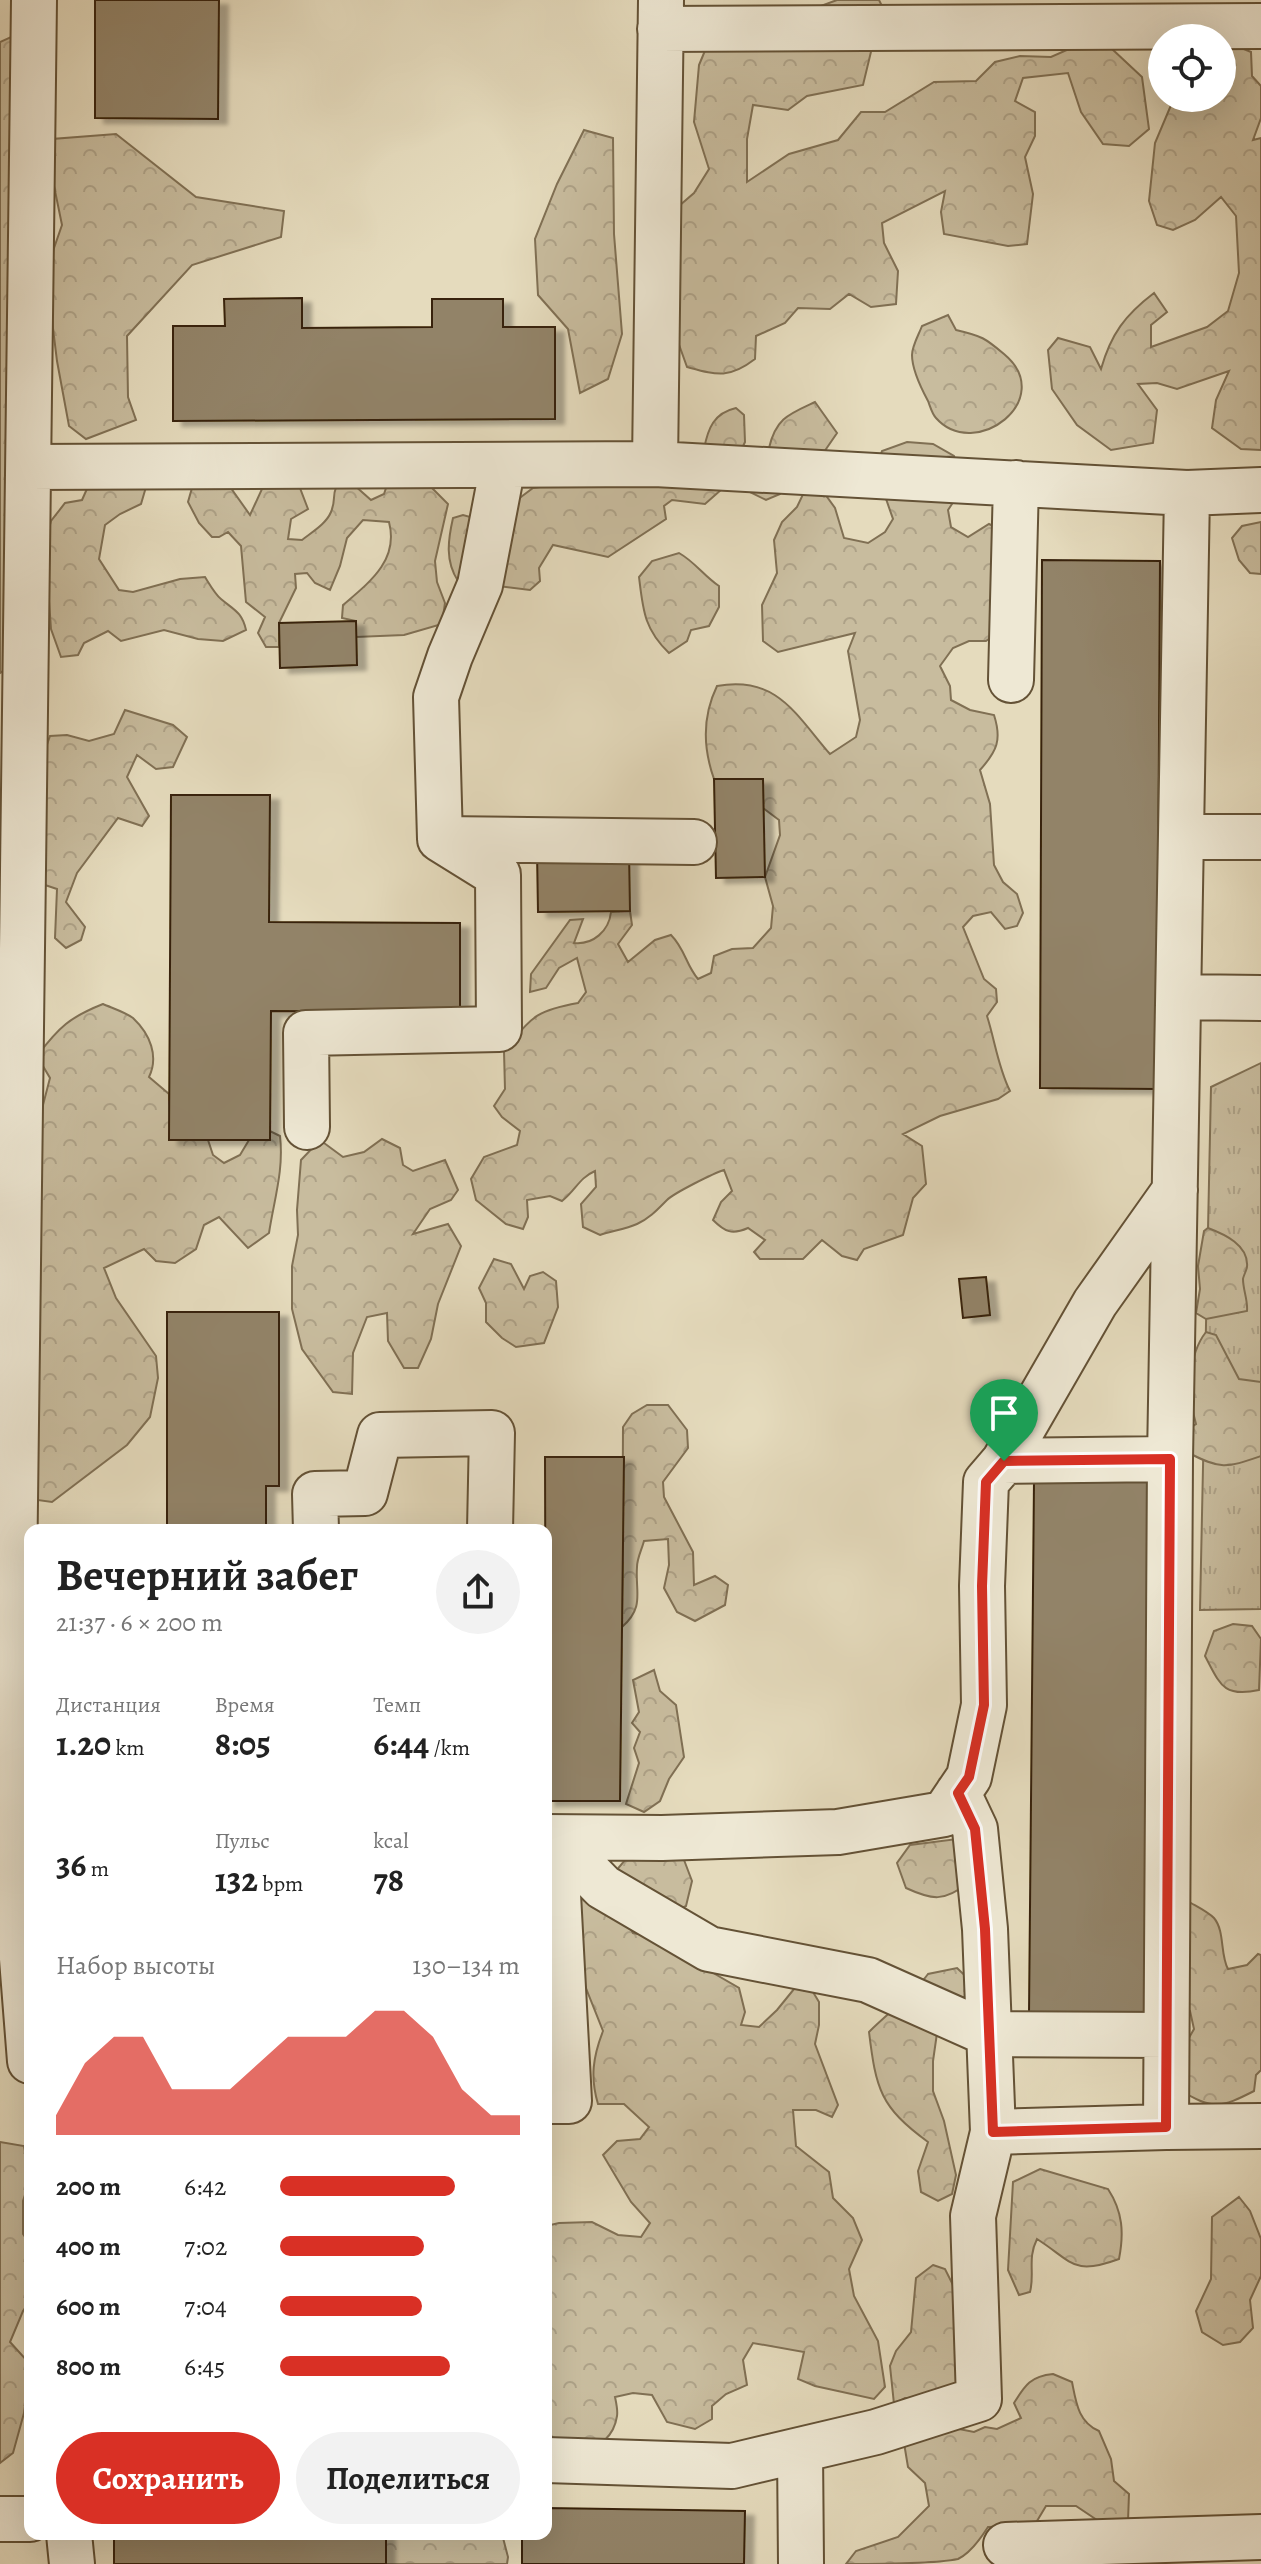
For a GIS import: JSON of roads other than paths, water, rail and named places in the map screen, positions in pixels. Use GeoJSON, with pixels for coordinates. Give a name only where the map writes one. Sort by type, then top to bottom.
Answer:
{"type":"FeatureCollection","features":[{"type":"Feature","properties":{"kind":"lane"},"geometry":{"type":"LineString","coordinates":[[23,15],[29,467],[13,717],[14,1819],[24,1970]]}},
{"type":"Feature","properties":{"kind":"lane"},"geometry":{"type":"LineString","coordinates":[[655,464],[661,15],[1252,18]]}},
{"type":"Feature","properties":{"kind":"lane"},"geometry":{"type":"LineString","coordinates":[[29,467],[655,464],[1187,493],[1261,490]]}},
{"type":"Feature","properties":{"kind":"lane"},"geometry":{"type":"LineString","coordinates":[[440,839],[436,697],[480,585],[503,465]]}},
{"type":"Feature","properties":{"kind":"lane"},"geometry":{"type":"LineString","coordinates":[[1011,680],[1016,483]]}},
{"type":"Feature","properties":{"kind":"lane"},"geometry":{"type":"LineString","coordinates":[[1166,2127],[1170,1459],[1187,493]]}},
{"type":"Feature","properties":{"kind":"lane"},"geometry":{"type":"LineString","coordinates":[[1181,837],[1261,837]]}},
{"type":"Feature","properties":{"kind":"lane"},"geometry":{"type":"LineString","coordinates":[[440,839],[694,842]]}},
{"type":"Feature","properties":{"kind":"lane"},"geometry":{"type":"LineString","coordinates":[[307,1127],[306,1033],[499,1029],[498,875],[440,839]]}},
{"type":"Feature","properties":{"kind":"lane"},"geometry":{"type":"LineString","coordinates":[[1179,997],[1261,998]]}},
{"type":"Feature","properties":{"kind":"lane"},"geometry":{"type":"LineString","coordinates":[[552,1838],[838,1832],[944,1814],[969,1777],[984,1705],[982,1586],[986,1482],[1004,1461],[1095,1303],[1175,1190]]}},
{"type":"Feature","properties":{"kind":"lane"},"geometry":{"type":"LineString","coordinates":[[316,1524],[315,1494],[365,1493],[380,1435],[492,1433],[490,1524]]}},
{"type":"Feature","properties":{"kind":"lane"},"geometry":{"type":"LineString","coordinates":[[1004,1461],[1170,1459]]}},
{"type":"Feature","properties":{"kind":"lane"},"geometry":{"type":"LineString","coordinates":[[552,2460],[732,2466],[876,2432],[979,2399],[973,2216],[993,2132],[985,1929],[975,1829],[958,1793]]}},
{"type":"Feature","properties":{"kind":"lane"},"geometry":{"type":"LineString","coordinates":[[552,1840],[603,1887],[709,1949],[868,1980],[989,2034],[1166,2035]]}},
{"type":"Feature","properties":{"kind":"lane"},"geometry":{"type":"LineString","coordinates":[[552,1866],[569,2101],[552,2101]]}},
{"type":"Feature","properties":{"kind":"lane"},"geometry":{"type":"LineString","coordinates":[[993,2132],[1261,2126]]}},
{"type":"Feature","properties":{"kind":"lane"},"geometry":{"type":"LineString","coordinates":[[800,2450],[801,2564]]}},
{"type":"Feature","properties":{"kind":"lane"},"geometry":{"type":"LineString","coordinates":[[0,2519],[24,2519]]}},
{"type":"Feature","properties":{"kind":"lane"},"geometry":{"type":"LineString","coordinates":[[1006,2545],[1261,2537]]}},
{"type":"Feature","properties":{"kind":"lane"},"geometry":{"type":"LineString","coordinates":[[70,2540],[72,2564]]}}]}
